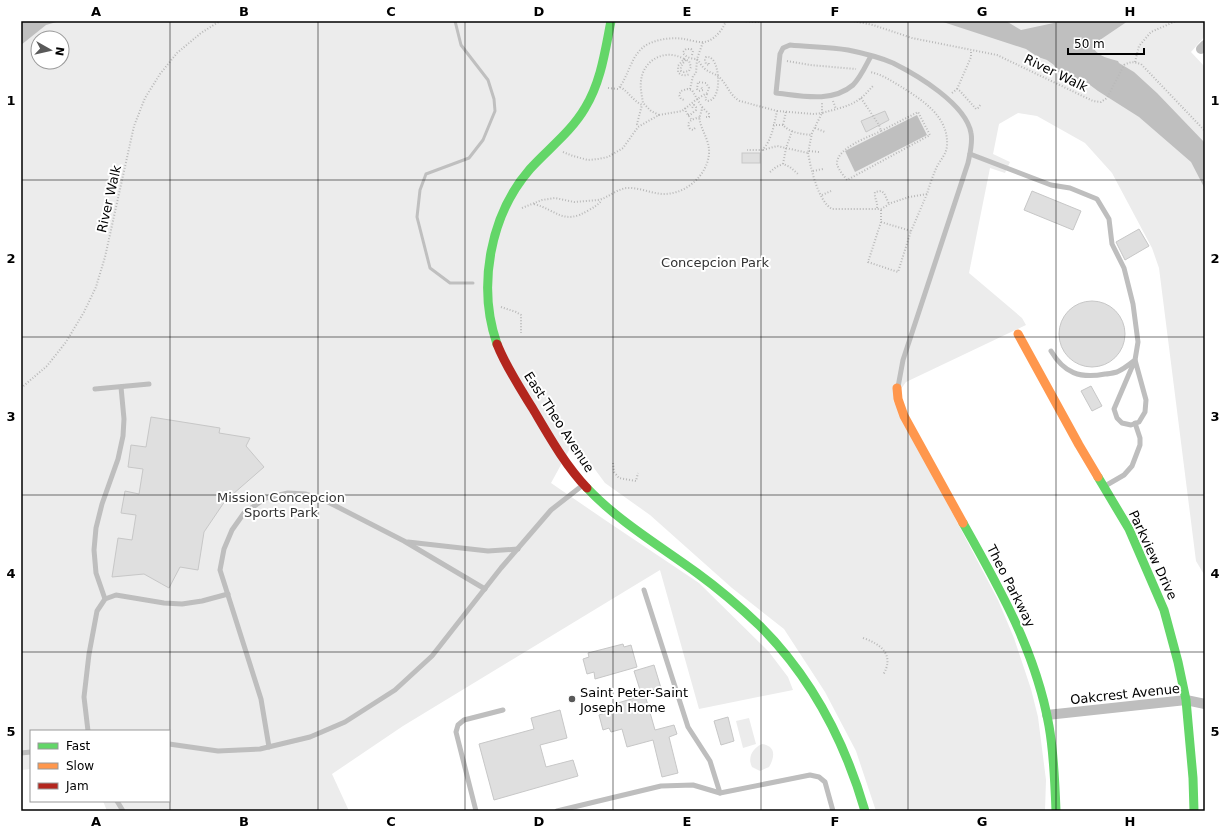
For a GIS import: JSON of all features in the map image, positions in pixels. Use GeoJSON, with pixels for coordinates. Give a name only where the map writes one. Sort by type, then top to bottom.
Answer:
{"type":"FeatureCollection","features":[{"type":"Feature","properties":{"kind":"street","name":"East Theo Avenue"},"geometry":{"type":"LineString","coordinates":[[611,21],[602,66],[591,98],[583,112],[528,170],[507,204],[497,229],[490,256],[488,287],[491,316],[498,347],[508,368],[559,451],[584,485],[602,502],[714,586],[746,613],[774,641],[798,671],[817,698],[835,731],[862,798],[865,811]]}},
{"type":"Feature","properties":{"kind":"street","name":"Parkview Drive"},"geometry":{"type":"LineString","coordinates":[[1018,334],[1079,445],[1129,529],[1164,610],[1178,662],[1186,700],[1193,771],[1194,811]]}},
{"type":"Feature","properties":{"kind":"street","name":"Theo Parkway"},"geometry":{"type":"LineString","coordinates":[[897,388],[898,399],[904,416],[998,584],[1018,625],[1033,663],[1047,715],[1054,766],[1056,811]]}},
{"type":"Feature","properties":{"kind":"street","name":"Oakcrest Avenue"},"geometry":{"type":"LineString","coordinates":[[1047,715],[1186,700],[1205,704]]}},
{"type":"Feature","properties":{"kind":"lane"},"geometry":{"type":"LineString","coordinates":[[871,56],[864,70],[854,84],[831,96],[820,97],[776,93],[780,54],[783,48],[790,45],[848,50],[871,56],[892,63],[911,73],[947,98],[962,113],[971,132],[972,144],[968,163],[903,360],[897,388]]}},
{"type":"Feature","properties":{"kind":"lane"},"geometry":{"type":"LineString","coordinates":[[970,154],[1051,185],[1070,188],[1097,199],[1109,219],[1112,244],[1124,268],[1133,304],[1138,342],[1135,360],[1114,409],[1117,418],[1122,423],[1131,425],[1139,422],[1145,412],[1146,400],[1135,360]]}},
{"type":"Feature","properties":{"kind":"lane"},"geometry":{"type":"LineString","coordinates":[[1051,352],[1056,360],[1068,370],[1080,375],[1092,377],[1116,372],[1135,360]]}},
{"type":"Feature","properties":{"kind":"lane"},"geometry":{"type":"LineString","coordinates":[[94,389],[149,384]]}},
{"type":"Feature","properties":{"kind":"lane"},"geometry":{"type":"LineString","coordinates":[[105,599],[96,573],[94,550],[96,528],[102,504],[118,459],[123,436],[124,419],[121,387]]}},
{"type":"Feature","properties":{"kind":"lane"},"geometry":{"type":"LineString","coordinates":[[1104,486],[1124,474],[1132,466],[1140,445],[1140,438],[1135,423]]}},
{"type":"Feature","properties":{"kind":"lane"},"geometry":{"type":"LineString","coordinates":[[170,744],[218,751],[260,748],[310,737],[345,722],[395,690],[432,656],[485,589],[551,510],[584,485]]}},
{"type":"Feature","properties":{"kind":"lane"},"geometry":{"type":"LineString","coordinates":[[269,746],[261,699],[220,570],[224,549],[232,530],[244,513],[266,498],[288,493],[306,494],[326,501],[404,541],[485,589]]}},
{"type":"Feature","properties":{"kind":"lane"},"geometry":{"type":"LineString","coordinates":[[404,541],[488,551],[518,549]]}},
{"type":"Feature","properties":{"kind":"lane"},"geometry":{"type":"LineString","coordinates":[[644,590],[688,727],[710,761],[720,793]]}},
{"type":"Feature","properties":{"kind":"lane"},"geometry":{"type":"LineString","coordinates":[[88,730],[84,697],[89,654],[97,610],[105,599],[116,596],[182,604],[228,594]]}},
{"type":"Feature","properties":{"kind":"lane"},"geometry":{"type":"LineString","coordinates":[[476,811],[456,732],[458,724],[464,720],[503,710]]}},
{"type":"Feature","properties":{"kind":"lane"},"geometry":{"type":"LineString","coordinates":[[557,811],[660,786],[693,785],[720,793],[810,775],[819,777],[825,782],[833,811]]}},
{"type":"Feature","properties":{"kind":"lane"},"geometry":{"type":"LineString","coordinates":[[118,802],[124,811]]}},
{"type":"Feature","properties":{"kind":"path","name":"River Walk"},"geometry":{"type":"LineString","coordinates":[[21,388],[47,366],[66,342],[84,312],[96,287],[134,126],[145,98],[160,74],[177,53],[201,33],[220,21]]}},
{"type":"Feature","properties":{"kind":"path"},"geometry":{"type":"LineString","coordinates":[[596,85],[618,89],[635,56],[641,48],[648,44],[669,38],[682,38],[703,42],[708,41],[718,33],[726,21]]}},
{"type":"Feature","properties":{"kind":"path"},"geometry":{"type":"LineString","coordinates":[[744,21],[763,21]]}},
{"type":"Feature","properties":{"kind":"path","name":"River Walk"},"geometry":{"type":"LineString","coordinates":[[854,21],[873,25],[912,38],[998,55],[1094,101],[1102,102],[1107,98],[1124,65],[1129,62],[1135,62]]}},
{"type":"Feature","properties":{"kind":"path"},"geometry":{"type":"LineString","coordinates":[[1176,21],[1151,32],[1139,46],[1135,62],[1141,64],[1205,131]]}},
{"type":"Feature","properties":{"kind":"path"},"geometry":{"type":"LineString","coordinates":[[690,89],[693,76],[696,73],[697,59],[703,42]]}},
{"type":"Feature","properties":{"kind":"path"},"geometry":{"type":"LineString","coordinates":[[692,55],[693,51],[691,49],[686,49],[683,52],[684,55],[697,59],[703,67],[721,79],[736,99],[777,111],[814,114],[822,113],[846,106],[861,98],[873,86]]}},
{"type":"Feature","properties":{"kind":"path"},"geometry":{"type":"LineString","coordinates":[[947,98],[957,89],[971,57],[971,50]]}},
{"type":"Feature","properties":{"kind":"path"},"geometry":{"type":"LineString","coordinates":[[638,127],[637,124],[642,104],[642,74],[647,65],[660,56],[677,56],[685,59],[689,61],[691,66],[689,71],[684,72],[681,71],[681,65],[685,59]]}},
{"type":"Feature","properties":{"kind":"path"},"geometry":{"type":"LineString","coordinates":[[701,87],[702,90],[699,91],[697,89],[698,82],[706,83],[708,85],[709,88],[705,99],[708,101],[716,95],[718,85],[717,71],[713,60],[710,57],[706,57],[706,64],[708,65],[710,63]]}},
{"type":"Feature","properties":{"kind":"path"},"geometry":{"type":"LineString","coordinates":[[685,59],[678,66],[678,72],[684,76],[690,74]]}},
{"type":"Feature","properties":{"kind":"path"},"geometry":{"type":"LineString","coordinates":[[780,60],[810,65],[864,70],[878,74],[918,97],[927,103],[935,112],[946,134],[947,147],[945,154],[935,170],[927,194],[911,231],[898,272],[868,262],[881,222],[881,208]]}},
{"type":"Feature","properties":{"kind":"path"},"geometry":{"type":"LineString","coordinates":[[620,87],[630,95],[634,101],[660,115]]}},
{"type":"Feature","properties":{"kind":"path"},"geometry":{"type":"LineString","coordinates":[[690,89],[702,107],[710,114],[709,117],[706,117]]}},
{"type":"Feature","properties":{"kind":"path"},"geometry":{"type":"LineString","coordinates":[[684,100],[680,97],[680,92],[690,89]]}},
{"type":"Feature","properties":{"kind":"path"},"geometry":{"type":"LineString","coordinates":[[957,89],[974,108],[978,108],[981,104]]}},
{"type":"Feature","properties":{"kind":"path"},"geometry":{"type":"LineString","coordinates":[[563,152],[588,160],[608,157],[623,148],[638,127],[660,115],[682,111],[707,93]]}},
{"type":"Feature","properties":{"kind":"path"},"geometry":{"type":"LineString","coordinates":[[861,98],[879,125],[881,131]]}},
{"type":"Feature","properties":{"kind":"path"},"geometry":{"type":"LineString","coordinates":[[833,99],[836,109]]}},
{"type":"Feature","properties":{"kind":"path"},"geometry":{"type":"LineString","coordinates":[[823,100],[822,113],[814,128],[808,152],[812,172],[827,206],[832,209],[877,209],[909,197],[927,194]]}},
{"type":"Feature","properties":{"kind":"path"},"geometry":{"type":"LineString","coordinates":[[688,115],[696,110],[694,105],[692,108]]}},
{"type":"Feature","properties":{"kind":"path"},"geometry":{"type":"LineString","coordinates":[[533,204],[565,217],[575,217],[596,207],[602,200],[625,188],[666,194],[685,189],[694,182],[705,167],[709,151],[707,140],[699,120],[702,113],[702,107]]}},
{"type":"Feature","properties":{"kind":"path"},"geometry":{"type":"LineString","coordinates":[[685,108],[691,120]]}},
{"type":"Feature","properties":{"kind":"path"},"geometry":{"type":"LineString","coordinates":[[762,150],[770,138],[777,111]]}},
{"type":"Feature","properties":{"kind":"path"},"geometry":{"type":"LineString","coordinates":[[783,124],[786,112]]}},
{"type":"Feature","properties":{"kind":"path"},"geometry":{"type":"LineString","coordinates":[[918,112],[930,135],[847,180],[837,165],[838,158],[847,148],[881,131],[918,112]]}},
{"type":"Feature","properties":{"kind":"path"},"geometry":{"type":"LineString","coordinates":[[695,128],[693,130],[689,127],[688,122],[700,117]]}},
{"type":"Feature","properties":{"kind":"path"},"geometry":{"type":"LineString","coordinates":[[774,125],[783,124]]}},
{"type":"Feature","properties":{"kind":"path"},"geometry":{"type":"LineString","coordinates":[[783,124],[787,129],[792,131],[812,135]]}},
{"type":"Feature","properties":{"kind":"path"},"geometry":{"type":"LineString","coordinates":[[814,128],[825,132]]}},
{"type":"Feature","properties":{"kind":"path"},"geometry":{"type":"LineString","coordinates":[[784,164],[786,148],[792,131]]}},
{"type":"Feature","properties":{"kind":"path"},"geometry":{"type":"LineString","coordinates":[[747,150],[762,150],[777,146],[808,152],[819,152]]}},
{"type":"Feature","properties":{"kind":"path"},"geometry":{"type":"LineString","coordinates":[[770,172],[776,167],[784,164],[798,174]]}},
{"type":"Feature","properties":{"kind":"path"},"geometry":{"type":"LineString","coordinates":[[812,172],[823,169]]}},
{"type":"Feature","properties":{"kind":"path"},"geometry":{"type":"LineString","coordinates":[[821,195],[831,191]]}},
{"type":"Feature","properties":{"kind":"path"},"geometry":{"type":"LineString","coordinates":[[877,209],[878,202],[874,195],[875,192],[881,191],[884,193],[889,204]]}},
{"type":"Feature","properties":{"kind":"path"},"geometry":{"type":"LineString","coordinates":[[522,208],[542,200],[554,198],[574,202],[602,200]]}},
{"type":"Feature","properties":{"kind":"path"},"geometry":{"type":"LineString","coordinates":[[881,222],[911,231]]}},
{"type":"Feature","properties":{"kind":"path"},"geometry":{"type":"LineString","coordinates":[[501,307],[521,315],[521,333]]}},
{"type":"Feature","properties":{"kind":"path"},"geometry":{"type":"LineString","coordinates":[[614,463],[614,472],[619,478],[636,481],[638,473]]}},
{"type":"Feature","properties":{"kind":"path"},"geometry":{"type":"LineString","coordinates":[[863,638],[873,641],[885,650],[888,664],[883,675]]}},
{"type":"Feature","properties":{"kind":"green space"},"geometry":{"type":"Polygon","coordinates":[[[21,21],[1205,21],[1205,36],[1191,52],[1205,67],[1205,576],[1196,561],[1159,268],[1152,248],[1112,173],[1085,143],[1037,116],[1018,113],[999,124],[993,154],[1010,162],[1005,173],[990,168],[969,273],[1022,318],[1026,325],[906,382],[893,400],[998,600],[1014,638],[1031,689],[1038,717],[1046,780],[1045,811],[876,811],[856,751],[825,692],[784,629],[732,588],[650,515],[605,483],[574,441],[551,483],[699,583],[769,652],[788,677],[793,690],[699,709],[660,570],[403,726],[332,774],[349,811],[107,811],[103,802],[170,802],[170,730],[30,730],[30,769],[21,770],[21,21]]]}},
{"type":"Feature","properties":{"kind":"green space"},"geometry":{"type":"Polygon","coordinates":[[[749,718],[756,744],[743,748],[736,721],[749,718]]]}},
{"type":"Feature","properties":{"kind":"green space"},"geometry":{"type":"Polygon","coordinates":[[[762,744],[770,747],[773,752],[773,756],[769,767],[760,771],[752,767],[750,760],[754,750],[762,744]]]}},
{"type":"Feature","properties":{"kind":"shaded area"},"geometry":{"type":"Polygon","coordinates":[[[21,21],[60,21],[46,25],[40,30],[30,30],[30,38],[21,45],[21,21]]]}},
{"type":"Feature","properties":{"kind":"shaded area"},"geometry":{"type":"Polygon","coordinates":[[[940,21],[1006,21],[1021,30],[1063,21],[1128,21],[1094,44],[1094,49],[1102,56],[1118,61],[1134,72],[1157,93],[1205,143],[1205,189],[1191,162],[1139,117],[1086,82],[1068,76],[1065,77],[1057,71],[1054,65],[1026,49],[940,21]]]}},
{"type":"Feature","properties":{"kind":"shaded area"},"geometry":{"type":"Polygon","coordinates":[[[917,115],[927,135],[855,172],[845,151],[917,115]]]}},
{"type":"Feature","properties":{"kind":"building"},"geometry":{"type":"Polygon","coordinates":[[[885,111],[889,120],[866,132],[861,121],[885,111]]]}},
{"type":"Feature","properties":{"kind":"building"},"geometry":{"type":"Polygon","coordinates":[[[742,153],[760,153],[760,163],[742,163],[742,153]]]}},
{"type":"Feature","properties":{"kind":"building"},"geometry":{"type":"Polygon","coordinates":[[[1032,191],[1081,211],[1073,230],[1024,210],[1032,191]]]}},
{"type":"Feature","properties":{"kind":"building"},"geometry":{"type":"Polygon","coordinates":[[[1139,229],[1149,246],[1125,260],[1116,242],[1139,229]]]}},
{"type":"Feature","properties":{"kind":"building"},"geometry":{"type":"Polygon","coordinates":[[[1086,301],[1098,301],[1105,303],[1116,310],[1123,321],[1125,334],[1123,347],[1116,358],[1105,365],[1098,367],[1086,367],[1079,365],[1068,358],[1061,347],[1059,340],[1059,328],[1061,321],[1068,310],[1079,303],[1086,301]]]}},
{"type":"Feature","properties":{"kind":"building"},"geometry":{"type":"Polygon","coordinates":[[[1091,386],[1102,406],[1092,411],[1081,391],[1091,386]]]}},
{"type":"Feature","properties":{"kind":"building"},"geometry":{"type":"Polygon","coordinates":[[[151,417],[220,428],[219,433],[250,438],[246,446],[264,467],[225,501],[204,532],[198,570],[180,567],[169,588],[144,574],[112,577],[118,538],[132,540],[136,515],[121,513],[125,491],[139,494],[143,469],[128,467],[131,445],[146,447],[151,417]]]}},
{"type":"Feature","properties":{"kind":"building"},"geometry":{"type":"Polygon","coordinates":[[[623,644],[624,647],[631,645],[637,667],[595,679],[594,672],[587,674],[583,659],[589,657],[588,653],[623,644]]]}},
{"type":"Feature","properties":{"kind":"building"},"geometry":{"type":"Polygon","coordinates":[[[654,665],[661,688],[641,693],[634,671],[654,665]]]}},
{"type":"Feature","properties":{"kind":"building"},"geometry":{"type":"Polygon","coordinates":[[[645,695],[655,730],[674,725],[677,734],[669,737],[678,773],[662,777],[653,740],[627,747],[622,729],[611,732],[609,728],[603,730],[599,715],[605,713],[604,707],[645,695]]]}},
{"type":"Feature","properties":{"kind":"building"},"geometry":{"type":"Polygon","coordinates":[[[560,710],[567,738],[540,745],[546,767],[573,760],[578,776],[494,800],[479,744],[534,729],[531,718],[560,710]]]}},
{"type":"Feature","properties":{"kind":"building"},"geometry":{"type":"Polygon","coordinates":[[[728,717],[734,741],[721,745],[714,721],[728,717]]]}},
{"type":"Feature","properties":{"kind":"waterway"},"geometry":{"type":"LineString","coordinates":[[455,21],[461,45],[488,80],[494,99],[495,111],[483,140],[469,158],[426,174],[420,190],[417,217],[430,268],[450,283],[473,283]]}},
{"type":"Feature","properties":{"kind":"traffic: fast"},"geometry":{"type":"LineString","coordinates":[[497,344],[491,322],[488,299],[488,275],[491,252],[497,229],[505,208],[516,187],[530,169],[573,125],[585,108],[599,77],[611,21]]}},
{"type":"Feature","properties":{"kind":"traffic: fast"},"geometry":{"type":"LineString","coordinates":[[1098,477],[1129,529],[1164,610],[1178,662],[1186,700],[1193,778],[1194,811]]}},
{"type":"Feature","properties":{"kind":"traffic: fast"},"geometry":{"type":"LineString","coordinates":[[587,488],[599,500],[640,533],[697,573],[737,605],[760,626],[778,646],[795,667],[824,712],[847,760],[865,811]]}},
{"type":"Feature","properties":{"kind":"traffic: fast"},"geometry":{"type":"LineString","coordinates":[[963,523],[1003,596],[1026,646],[1035,672],[1043,699],[1051,737],[1056,811]]}},
{"type":"Feature","properties":{"kind":"traffic: slow"},"geometry":{"type":"LineString","coordinates":[[1018,334],[1098,477]]}},
{"type":"Feature","properties":{"kind":"traffic: slow"},"geometry":{"type":"LineString","coordinates":[[897,388],[898,399],[904,416],[963,523]]}},
{"type":"Feature","properties":{"kind":"traffic: jam"},"geometry":{"type":"LineString","coordinates":[[497,344],[505,361],[551,440],[564,460],[587,488]]}},
{"type":"Feature","properties":{"kind":"place","name":"Saint Peter-Saint Joseph Home"},"geometry":{"type":"Point","coordinates":[572,699]}},
{"type":"Feature","properties":{"kind":"park label","name":"Concepcion Park"},"geometry":{"type":"Point","coordinates":[715,262]}},
{"type":"Feature","properties":{"kind":"park label","name":"Mission Concepcion Sports Park"},"geometry":{"type":"Point","coordinates":[281,504]}}]}
